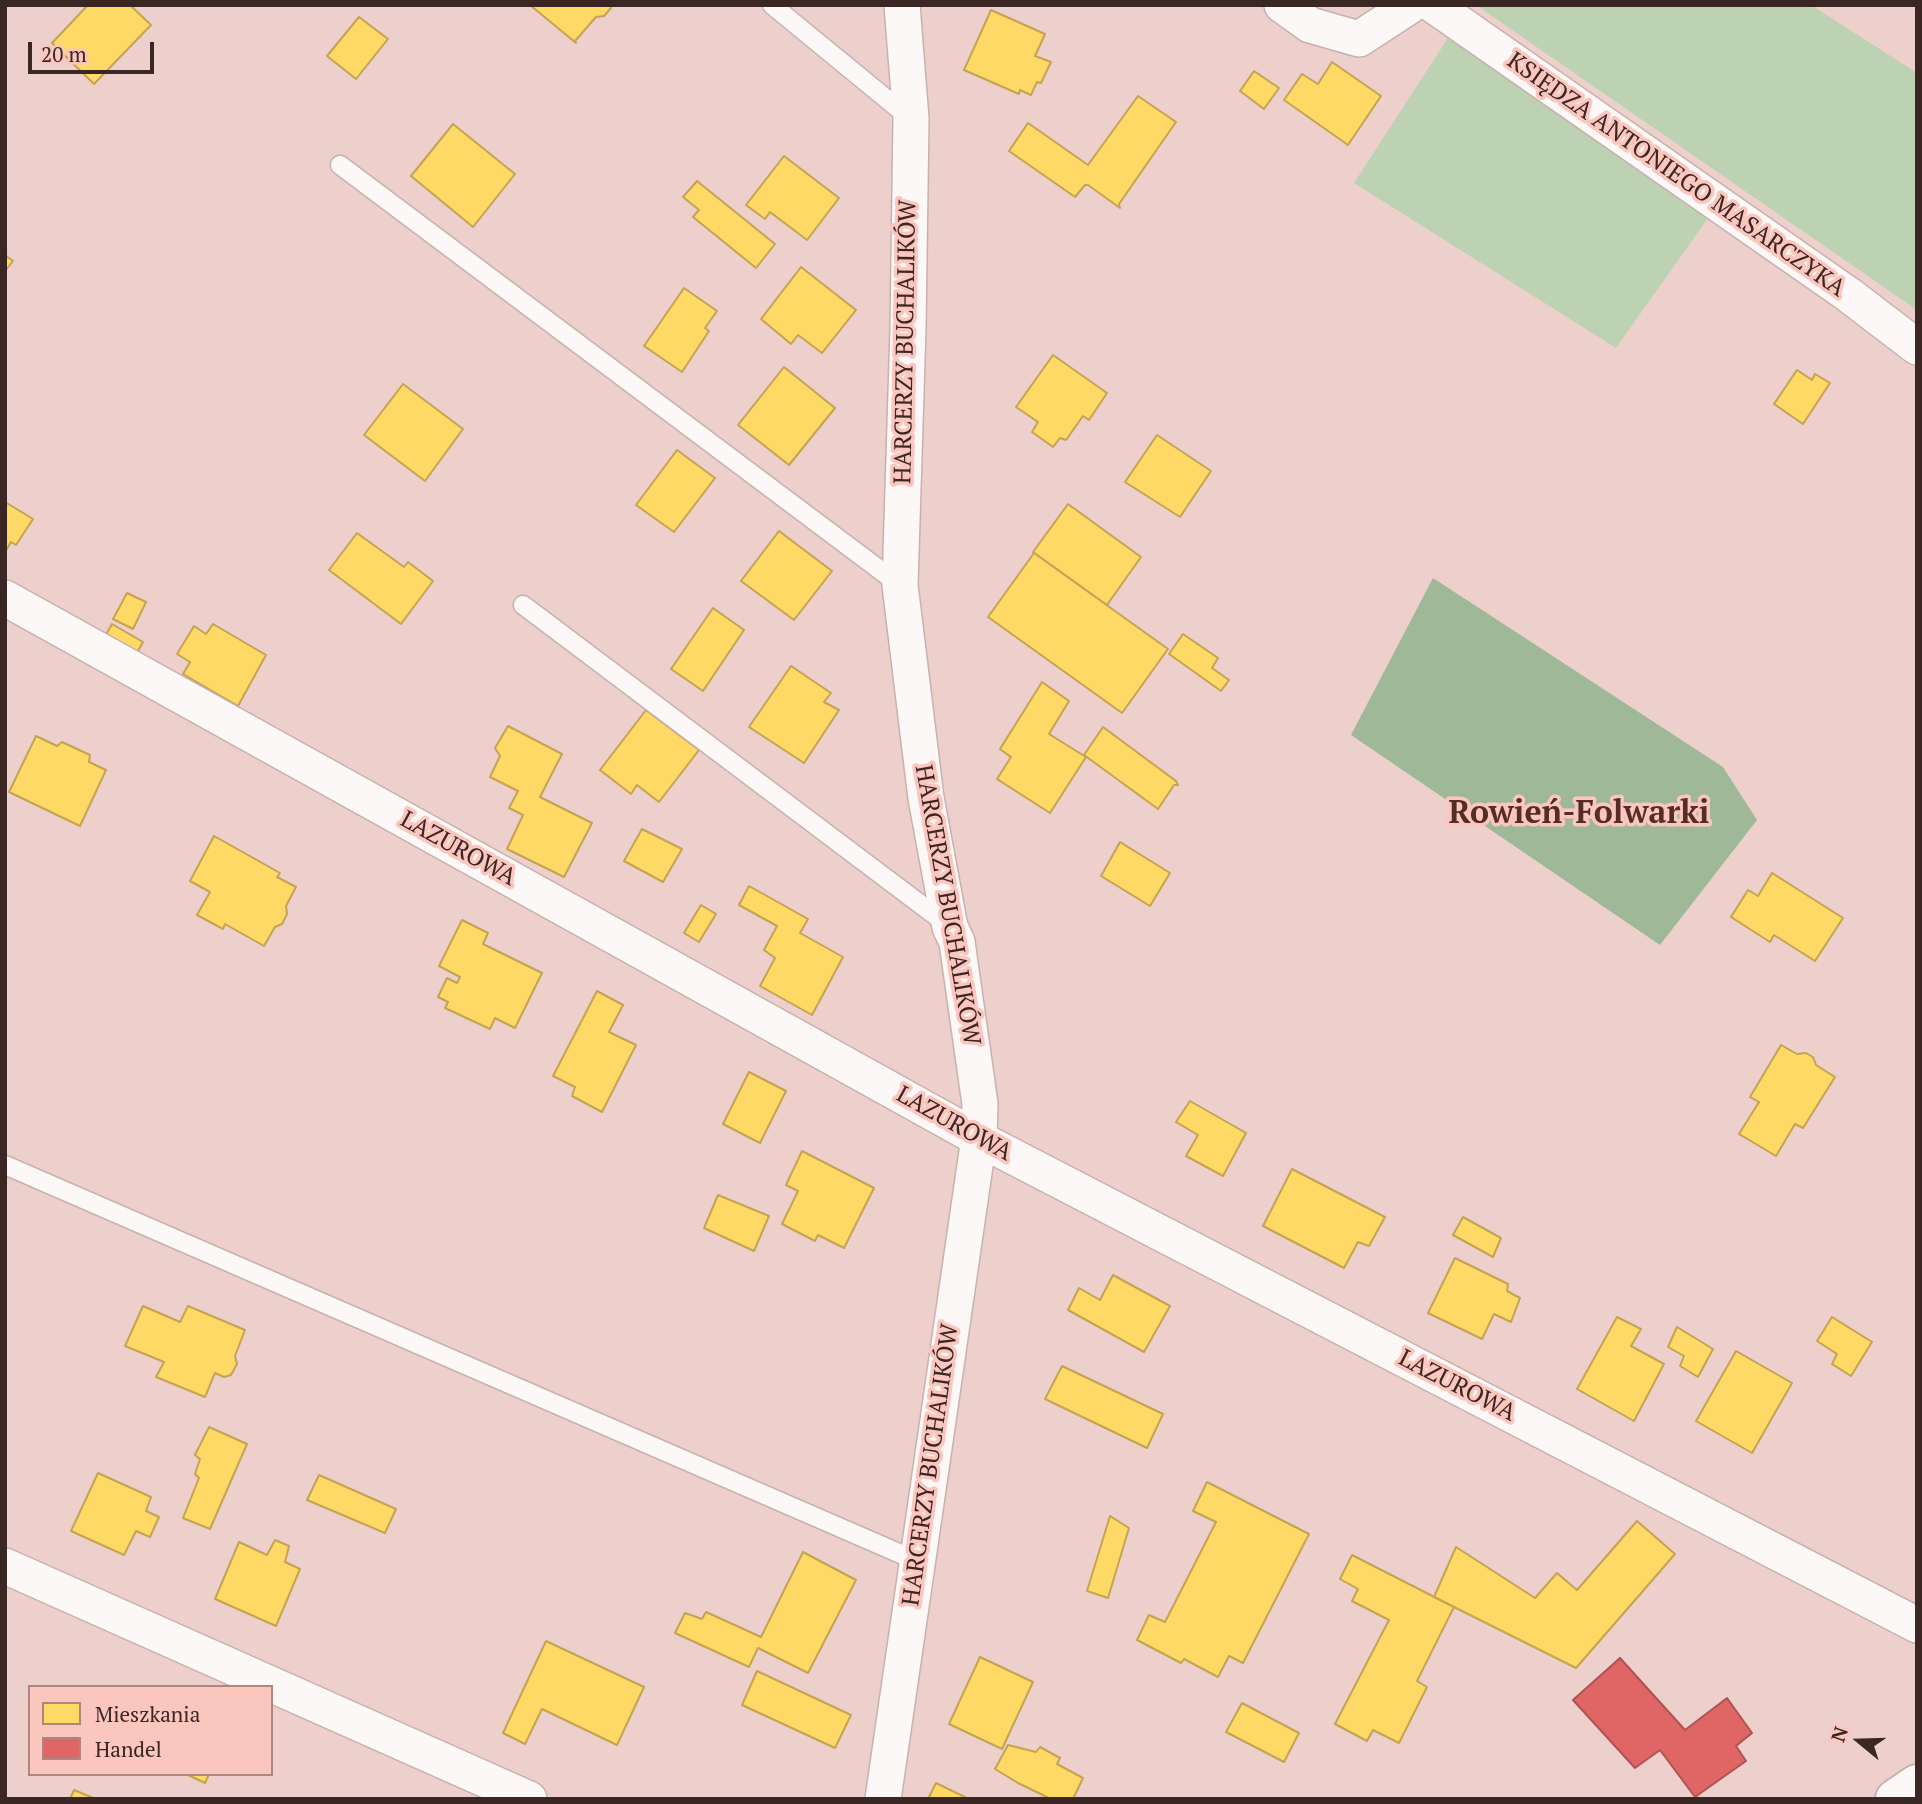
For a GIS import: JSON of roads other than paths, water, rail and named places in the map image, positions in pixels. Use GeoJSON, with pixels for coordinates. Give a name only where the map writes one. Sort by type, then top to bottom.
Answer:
{"type":"FeatureCollection","features":[{"type":"Feature","properties":{"kind":"street","name":"HARCERZY BUCHALIKÓW"},"geometry":{"type":"LineString","coordinates":[[884,1799],[979,1138],[978,1090],[957,942],[950,927],[926,798],[900,584],[911,119],[902,5]]}},
{"type":"Feature","properties":{"kind":"street"},"geometry":{"type":"LineString","coordinates":[[1282,5],[1310,24],[1359,39],[1411,5]]}},
{"type":"Feature","properties":{"kind":"street","name":"KSIĘDZA ANTONIEGO MASARCZYKA"},"geometry":{"type":"LineString","coordinates":[[1433,5],[1849,295],[1917,347]]}},
{"type":"Feature","properties":{"kind":"street","name":"LAZUROWA"},"geometry":{"type":"LineString","coordinates":[[5,598],[979,1138],[1917,1625]]}},
{"type":"Feature","properties":{"kind":"street"},"geometry":{"type":"LineString","coordinates":[[5,1566],[273,1685]]}},
{"type":"Feature","properties":{"kind":"street"},"geometry":{"type":"LineString","coordinates":[[273,1685],[529,1799]]}},
{"type":"Feature","properties":{"kind":"street"},"geometry":{"type":"LineString","coordinates":[[1895,1799],[1917,1784]]}},
{"type":"Feature","properties":{"kind":"lane"},"geometry":{"type":"LineString","coordinates":[[772,5],[911,119]]}},
{"type":"Feature","properties":{"kind":"lane"},"geometry":{"type":"LineString","coordinates":[[340,165],[900,584]]}},
{"type":"Feature","properties":{"kind":"lane"},"geometry":{"type":"LineString","coordinates":[[523,605],[950,927]]}},
{"type":"Feature","properties":{"kind":"lane"},"geometry":{"type":"LineString","coordinates":[[5,1165],[917,1561]]}},
{"type":"Feature","properties":{"kind":"district","name":"Rowień-Folwarki"},"geometry":{"type":"Point","coordinates":[1579,814]}}]}
